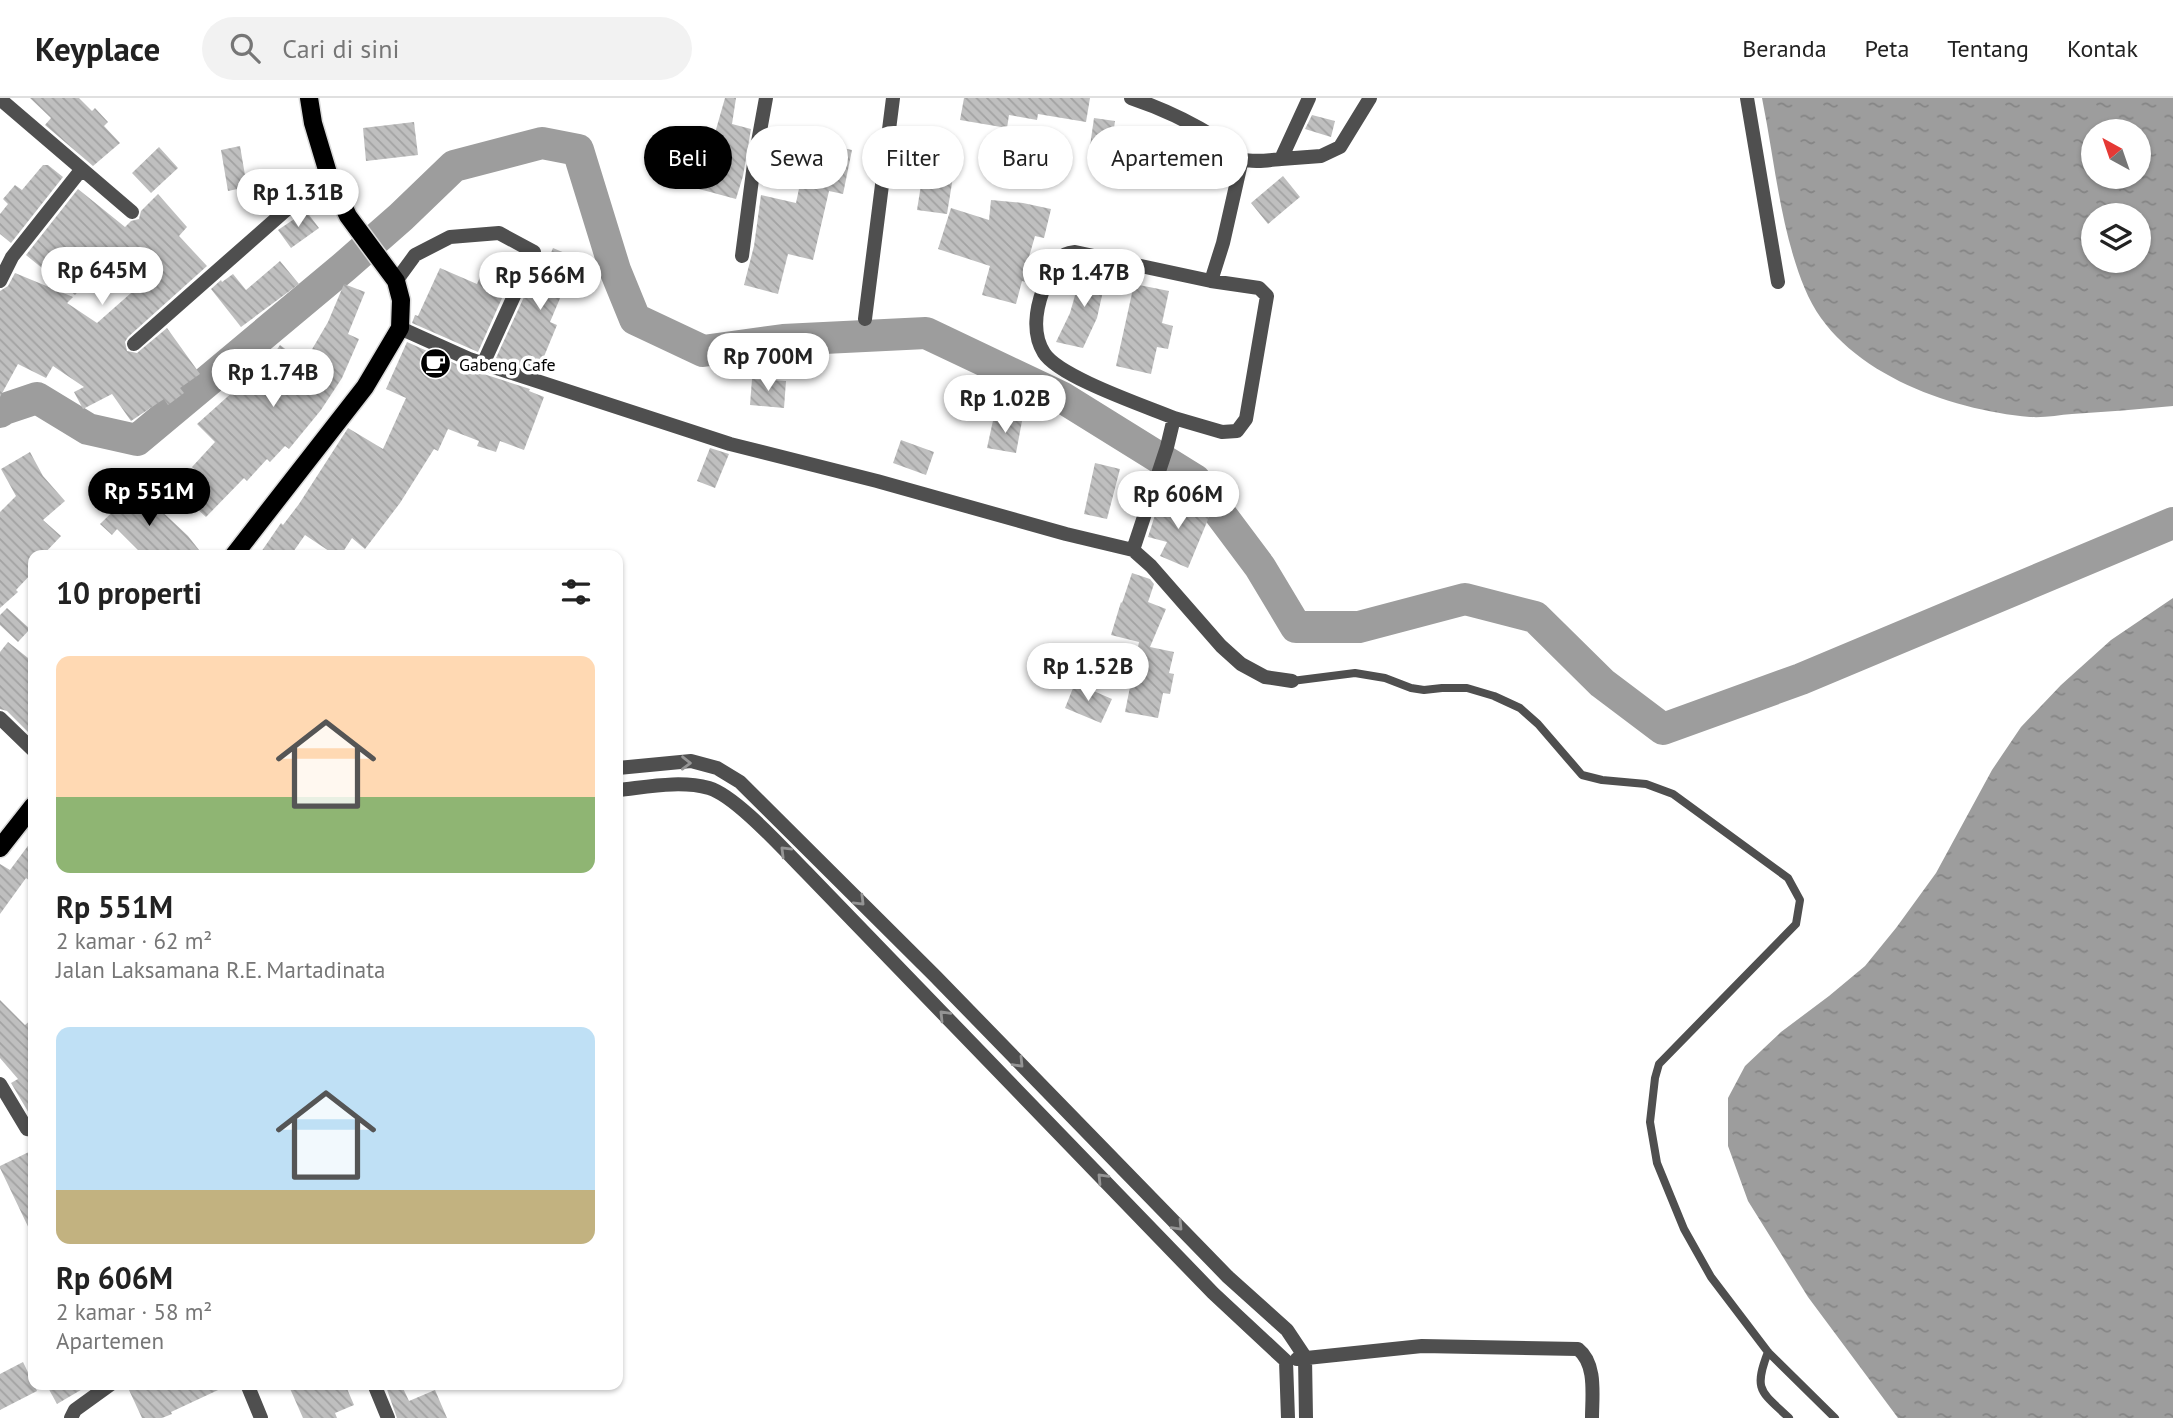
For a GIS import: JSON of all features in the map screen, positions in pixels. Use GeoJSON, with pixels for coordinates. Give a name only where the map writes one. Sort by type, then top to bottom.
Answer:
{"type":"FeatureCollection","features":[{"type":"Feature","properties":{"kind":"main road"},"geometry":{"type":"LineString","coordinates":[[238,550],[365,387],[400,328],[401,300],[391,274],[348,216],[328,173],[309,98]]}},
{"type":"Feature","properties":{"kind":"main road"},"geometry":{"type":"LineString","coordinates":[[0,848],[28,812]]}},
{"type":"Feature","properties":{"kind":"street"},"geometry":{"type":"LineString","coordinates":[[742,256],[766,98]]}},
{"type":"Feature","properties":{"kind":"street"},"geometry":{"type":"LineString","coordinates":[[888,126],[893,98]]}},
{"type":"Feature","properties":{"kind":"street"},"geometry":{"type":"LineString","coordinates":[[1131,98],[1161,108],[1196,126]]}},
{"type":"Feature","properties":{"kind":"street"},"geometry":{"type":"LineString","coordinates":[[1281,159],[1309,98]]}},
{"type":"Feature","properties":{"kind":"street"},"geometry":{"type":"LineString","coordinates":[[1248,160],[1264,161],[1321,156],[1340,146],[1370,98]]}},
{"type":"Feature","properties":{"kind":"street"},"geometry":{"type":"LineString","coordinates":[[1747,98],[1778,282]]}},
{"type":"Feature","properties":{"kind":"street"},"geometry":{"type":"LineString","coordinates":[[2,106],[132,212]]}},
{"type":"Feature","properties":{"kind":"street"},"geometry":{"type":"LineString","coordinates":[[0,281],[12,257],[82,170]]}},
{"type":"Feature","properties":{"kind":"street"},"geometry":{"type":"LineString","coordinates":[[134,344],[328,173]]}},
{"type":"Feature","properties":{"kind":"street"},"geometry":{"type":"LineString","coordinates":[[865,319],[880,189]]}},
{"type":"Feature","properties":{"kind":"street"},"geometry":{"type":"LineString","coordinates":[[1211,281],[1235,189]]}},
{"type":"Feature","properties":{"kind":"street"},"geometry":{"type":"LineString","coordinates":[[391,274],[415,255],[450,237],[499,233],[534,252],[484,364]]}},
{"type":"Feature","properties":{"kind":"street"},"geometry":{"type":"LineString","coordinates":[[1075,252],[1211,281],[1259,288],[1267,296],[1246,419],[1237,431],[1222,432],[1174,418],[1087,383],[1051,361],[1043,351],[1037,334],[1037,306],[1051,266],[1057,258],[1075,252]]}},
{"type":"Feature","properties":{"kind":"street"},"geometry":{"type":"LineString","coordinates":[[400,328],[484,364],[730,444],[1133,550],[1152,566],[1221,646],[1241,664],[1265,677],[1292,681]]}},
{"type":"Feature","properties":{"kind":"street"},"geometry":{"type":"LineString","coordinates":[[1133,550],[1174,418]]}},
{"type":"Feature","properties":{"kind":"street"},"geometry":{"type":"LineString","coordinates":[[0,718],[28,745]]}},
{"type":"Feature","properties":{"kind":"street"},"geometry":{"type":"LineString","coordinates":[[623,768],[691,761],[717,768],[740,782],[935,976],[1228,1277],[1287,1330],[1306,1357],[1306,1418]]}},
{"type":"Feature","properties":{"kind":"street"},"geometry":{"type":"LineString","coordinates":[[623,790],[679,784],[711,789],[744,811],[1213,1293],[1286,1362],[1287,1418]]}},
{"type":"Feature","properties":{"kind":"street"},"geometry":{"type":"LineString","coordinates":[[919,989],[935,976]]}},
{"type":"Feature","properties":{"kind":"street"},"geometry":{"type":"LineString","coordinates":[[0,1084],[28,1129]]}},
{"type":"Feature","properties":{"kind":"street"},"geometry":{"type":"LineString","coordinates":[[1213,1293],[1228,1277]]}},
{"type":"Feature","properties":{"kind":"street"},"geometry":{"type":"LineString","coordinates":[[1286,1362],[1306,1357],[1422,1346],[1578,1349],[1586,1356],[1591,1367],[1592,1418]]}},
{"type":"Feature","properties":{"kind":"street"},"geometry":{"type":"LineString","coordinates":[[71,1418],[75,1410],[103,1390]]}},
{"type":"Feature","properties":{"kind":"street"},"geometry":{"type":"LineString","coordinates":[[249,1390],[261,1418]]}},
{"type":"Feature","properties":{"kind":"street"},"geometry":{"type":"LineString","coordinates":[[376,1390],[388,1418]]}},
{"type":"Feature","properties":{"kind":"lane"},"geometry":{"type":"LineString","coordinates":[[1292,681],[1355,673],[1385,678],[1411,688],[1467,688],[1494,696],[1520,708],[1538,724],[1583,775],[1602,780],[1646,784],[1673,794],[1788,878],[1800,900],[1796,924],[1659,1064],[1650,1122],[1657,1163],[1684,1229],[1711,1277],[1769,1352],[1835,1418]]}},
{"type":"Feature","properties":{"kind":"lane"},"geometry":{"type":"LineString","coordinates":[[1769,1352],[1760,1374],[1760,1387],[1789,1418]]}},
{"type":"Feature","properties":{"kind":"water"},"geometry":{"type":"Polygon","coordinates":[[[1762,98],[2173,98],[2173,406],[2030,417],[1965,406],[1899,381],[1869,364],[1843,343],[1821,318],[1805,289],[1797,266],[1779,195],[1762,98]]]}},
{"type":"Feature","properties":{"kind":"water"},"geometry":{"type":"Polygon","coordinates":[[[2173,598],[2173,1418],[1898,1418],[1808,1297],[1748,1201],[1728,1146],[1728,1098],[1745,1066],[1781,1032],[1865,966],[1896,928],[1936,873],[1992,770],[2021,727],[2061,685],[2111,640],[2173,598]]]}},
{"type":"Feature","properties":{"kind":"building"},"geometry":{"type":"Polygon","coordinates":[[[30,98],[79,98],[92,111],[95,108],[108,122],[104,126],[120,143],[93,166],[45,125],[51,118],[30,98]]]}},
{"type":"Feature","properties":{"kind":"building"},"geometry":{"type":"Polygon","coordinates":[[[725,98],[736,98],[732,124],[746,128],[746,158],[736,199],[699,189],[732,189],[732,126],[717,126],[725,98]]]}},
{"type":"Feature","properties":{"kind":"building"},"geometry":{"type":"Polygon","coordinates":[[[964,98],[1090,98],[1086,122],[1038,114],[1037,120],[1009,115],[1007,126],[960,120],[964,98]]]}},
{"type":"Feature","properties":{"kind":"building"},"geometry":{"type":"Polygon","coordinates":[[[1312,115],[1335,121],[1331,137],[1305,129],[1312,115]]]}},
{"type":"Feature","properties":{"kind":"building"},"geometry":{"type":"Polygon","coordinates":[[[1094,118],[1115,121],[1114,126],[1093,126],[1094,118]]]}},
{"type":"Feature","properties":{"kind":"building"},"geometry":{"type":"Polygon","coordinates":[[[414,122],[418,155],[366,161],[363,128],[414,122]]]}},
{"type":"Feature","properties":{"kind":"building"},"geometry":{"type":"Polygon","coordinates":[[[240,146],[247,187],[228,191],[221,150],[240,146]]]}},
{"type":"Feature","properties":{"kind":"building"},"geometry":{"type":"Polygon","coordinates":[[[159,147],[178,168],[151,193],[132,173],[159,147]]]}},
{"type":"Feature","properties":{"kind":"building"},"geometry":{"type":"Polygon","coordinates":[[[848,149],[852,150],[848,170],[848,149]]]}},
{"type":"Feature","properties":{"kind":"building"},"geometry":{"type":"Polygon","coordinates":[[[43,165],[48,165],[63,177],[11,243],[0,234],[0,214],[8,204],[3,199],[15,185],[22,190],[43,165]]]}},
{"type":"Feature","properties":{"kind":"building"},"geometry":{"type":"Polygon","coordinates":[[[284,170],[289,193],[257,201],[252,178],[284,170]]]}},
{"type":"Feature","properties":{"kind":"building"},"geometry":{"type":"Polygon","coordinates":[[[1283,176],[1300,197],[1268,224],[1251,203],[1283,176]]]}},
{"type":"Feature","properties":{"kind":"building"},"geometry":{"type":"Polygon","coordinates":[[[78,189],[125,227],[131,221],[139,219],[141,211],[158,194],[187,227],[179,236],[207,266],[125,342],[127,351],[137,353],[167,328],[200,374],[180,388],[184,393],[168,405],[164,399],[131,421],[112,394],[83,409],[74,392],[84,387],[53,366],[46,378],[18,364],[0,397],[0,291],[8,286],[15,273],[73,297],[67,303],[97,323],[131,293],[124,284],[136,273],[112,249],[81,283],[83,286],[75,295],[26,255],[78,189]]]}},
{"type":"Feature","properties":{"kind":"building"},"geometry":{"type":"Polygon","coordinates":[[[799,189],[844,189],[843,194],[829,191],[813,260],[788,254],[778,294],[744,285],[754,246],[761,195],[796,203],[799,189]]]}},
{"type":"Feature","properties":{"kind":"building"},"geometry":{"type":"Polygon","coordinates":[[[920,189],[951,189],[947,214],[917,210],[920,189]]]}},
{"type":"Feature","properties":{"kind":"building"},"geometry":{"type":"Polygon","coordinates":[[[991,200],[1051,209],[1044,238],[1035,236],[1027,264],[1035,266],[1030,283],[1022,281],[1016,304],[982,295],[990,266],[938,249],[951,208],[989,220],[991,200]]]}},
{"type":"Feature","properties":{"kind":"building"},"geometry":{"type":"Polygon","coordinates":[[[306,211],[319,228],[291,248],[278,230],[306,211]]]}},
{"type":"Feature","properties":{"kind":"building"},"geometry":{"type":"Polygon","coordinates":[[[553,248],[588,263],[580,282],[569,277],[550,322],[557,325],[538,371],[496,358],[529,286],[534,288],[539,281],[553,248]]]}},
{"type":"Feature","properties":{"kind":"building"},"geometry":{"type":"Polygon","coordinates":[[[280,261],[299,284],[241,327],[211,289],[233,274],[246,290],[280,261]]]}},
{"type":"Feature","properties":{"kind":"building"},"geometry":{"type":"Polygon","coordinates":[[[484,267],[511,278],[478,352],[412,323],[415,315],[418,316],[440,268],[477,284],[484,267]]]}},
{"type":"Feature","properties":{"kind":"building"},"geometry":{"type":"Polygon","coordinates":[[[1083,267],[1107,273],[1097,318],[1083,348],[1056,342],[1070,313],[1083,267]]]}},
{"type":"Feature","properties":{"kind":"building"},"geometry":{"type":"Polygon","coordinates":[[[344,284],[365,292],[348,334],[359,339],[342,378],[321,410],[289,449],[285,446],[270,462],[267,459],[247,481],[244,478],[206,517],[182,495],[200,475],[192,467],[215,442],[197,424],[245,381],[255,392],[276,366],[269,361],[280,345],[304,363],[328,322],[344,284]]]}},
{"type":"Feature","properties":{"kind":"building"},"geometry":{"type":"Polygon","coordinates":[[[1134,284],[1169,291],[1162,323],[1173,326],[1168,349],[1157,347],[1151,374],[1116,366],[1134,284]]]}},
{"type":"Feature","properties":{"kind":"building"},"geometry":{"type":"Polygon","coordinates":[[[407,342],[465,368],[530,389],[529,391],[544,397],[524,450],[500,441],[496,452],[477,446],[479,441],[448,429],[438,451],[434,449],[400,503],[365,549],[352,538],[344,550],[328,550],[305,535],[294,550],[262,550],[281,523],[283,525],[299,504],[348,428],[383,449],[406,398],[386,389],[407,342]]]}},
{"type":"Feature","properties":{"kind":"building"},"geometry":{"type":"Polygon","coordinates":[[[752,379],[786,381],[784,408],[750,405],[752,379]]]}},
{"type":"Feature","properties":{"kind":"building"},"geometry":{"type":"Polygon","coordinates":[[[994,416],[1022,421],[1016,453],[987,448],[994,416]]]}},
{"type":"Feature","properties":{"kind":"building"},"geometry":{"type":"Polygon","coordinates":[[[901,440],[934,452],[926,475],[893,463],[901,440]]]}},
{"type":"Feature","properties":{"kind":"building"},"geometry":{"type":"Polygon","coordinates":[[[710,448],[729,454],[715,488],[697,481],[710,448]]]}},
{"type":"Feature","properties":{"kind":"building"},"geometry":{"type":"Polygon","coordinates":[[[30,452],[43,476],[65,501],[43,520],[61,536],[48,550],[28,550],[28,577],[16,590],[18,592],[0,608],[0,512],[16,496],[1,469],[30,452]]]}},
{"type":"Feature","properties":{"kind":"building"},"geometry":{"type":"Polygon","coordinates":[[[1095,463],[1120,469],[1107,519],[1084,514],[1095,463]]]}},
{"type":"Feature","properties":{"kind":"building"},"geometry":{"type":"Polygon","coordinates":[[[137,488],[199,550],[138,550],[117,529],[112,535],[100,524],[137,488]]]}},
{"type":"Feature","properties":{"kind":"building"},"geometry":{"type":"Polygon","coordinates":[[[1161,496],[1209,517],[1188,568],[1160,556],[1167,542],[1148,537],[1161,496]]]}},
{"type":"Feature","properties":{"kind":"building"},"geometry":{"type":"Polygon","coordinates":[[[1132,573],[1150,579],[1154,584],[1148,602],[1166,609],[1150,647],[1174,652],[1169,673],[1174,674],[1170,694],[1163,693],[1158,718],[1125,712],[1139,642],[1111,635],[1132,573]]]}},
{"type":"Feature","properties":{"kind":"building"},"geometry":{"type":"Polygon","coordinates":[[[7,608],[28,627],[28,631],[18,642],[0,625],[0,615],[7,608]]]}},
{"type":"Feature","properties":{"kind":"building"},"geometry":{"type":"Polygon","coordinates":[[[8,642],[28,658],[28,732],[7,711],[0,709],[0,652],[8,642]]]}},
{"type":"Feature","properties":{"kind":"building"},"geometry":{"type":"Polygon","coordinates":[[[1075,683],[1112,699],[1101,723],[1065,708],[1075,683]]]}},
{"type":"Feature","properties":{"kind":"building"},"geometry":{"type":"Polygon","coordinates":[[[28,846],[28,879],[26,878],[0,914],[0,864],[10,870],[28,846]]]}},
{"type":"Feature","properties":{"kind":"building"},"geometry":{"type":"Polygon","coordinates":[[[0,1000],[25,1025],[28,1022],[28,1112],[11,1083],[18,1079],[0,1058],[0,1000]]]}},
{"type":"Feature","properties":{"kind":"building"},"geometry":{"type":"Polygon","coordinates":[[[28,1152],[28,1227],[0,1168],[28,1152]]]}},
{"type":"Feature","properties":{"kind":"building"},"geometry":{"type":"Polygon","coordinates":[[[23,1362],[28,1372],[28,1390],[37,1391],[0,1410],[0,1374],[23,1362]]]}},
{"type":"Feature","properties":{"kind":"building"},"geometry":{"type":"Polygon","coordinates":[[[49,1390],[81,1390],[57,1404],[49,1390]]]}},
{"type":"Feature","properties":{"kind":"building"},"geometry":{"type":"Polygon","coordinates":[[[129,1390],[218,1390],[162,1418],[142,1418],[129,1390]]]}},
{"type":"Feature","properties":{"kind":"building"},"geometry":{"type":"Polygon","coordinates":[[[291,1390],[348,1390],[354,1405],[335,1413],[337,1418],[303,1418],[291,1390]]]}},
{"type":"Feature","properties":{"kind":"building"},"geometry":{"type":"Polygon","coordinates":[[[387,1390],[404,1390],[409,1401],[435,1390],[447,1418],[397,1418],[387,1390]]]}},
{"type":"Feature","properties":{"kind":"waterway"},"geometry":{"type":"LineString","coordinates":[[0,412],[37,398],[88,429],[137,440],[344,267],[454,166],[542,143],[578,150],[615,270],[635,319],[703,351],[783,340],[926,333],[1063,398],[1195,480],[1260,567],[1296,627],[1359,627],[1465,599],[1535,617],[1602,683],[1663,729],[1801,679],[2173,523]]}},
{"type":"Feature","properties":{"kind":"place","name":"Gabeng Cafe"},"geometry":{"type":"Point","coordinates":[436,364]}}]}
